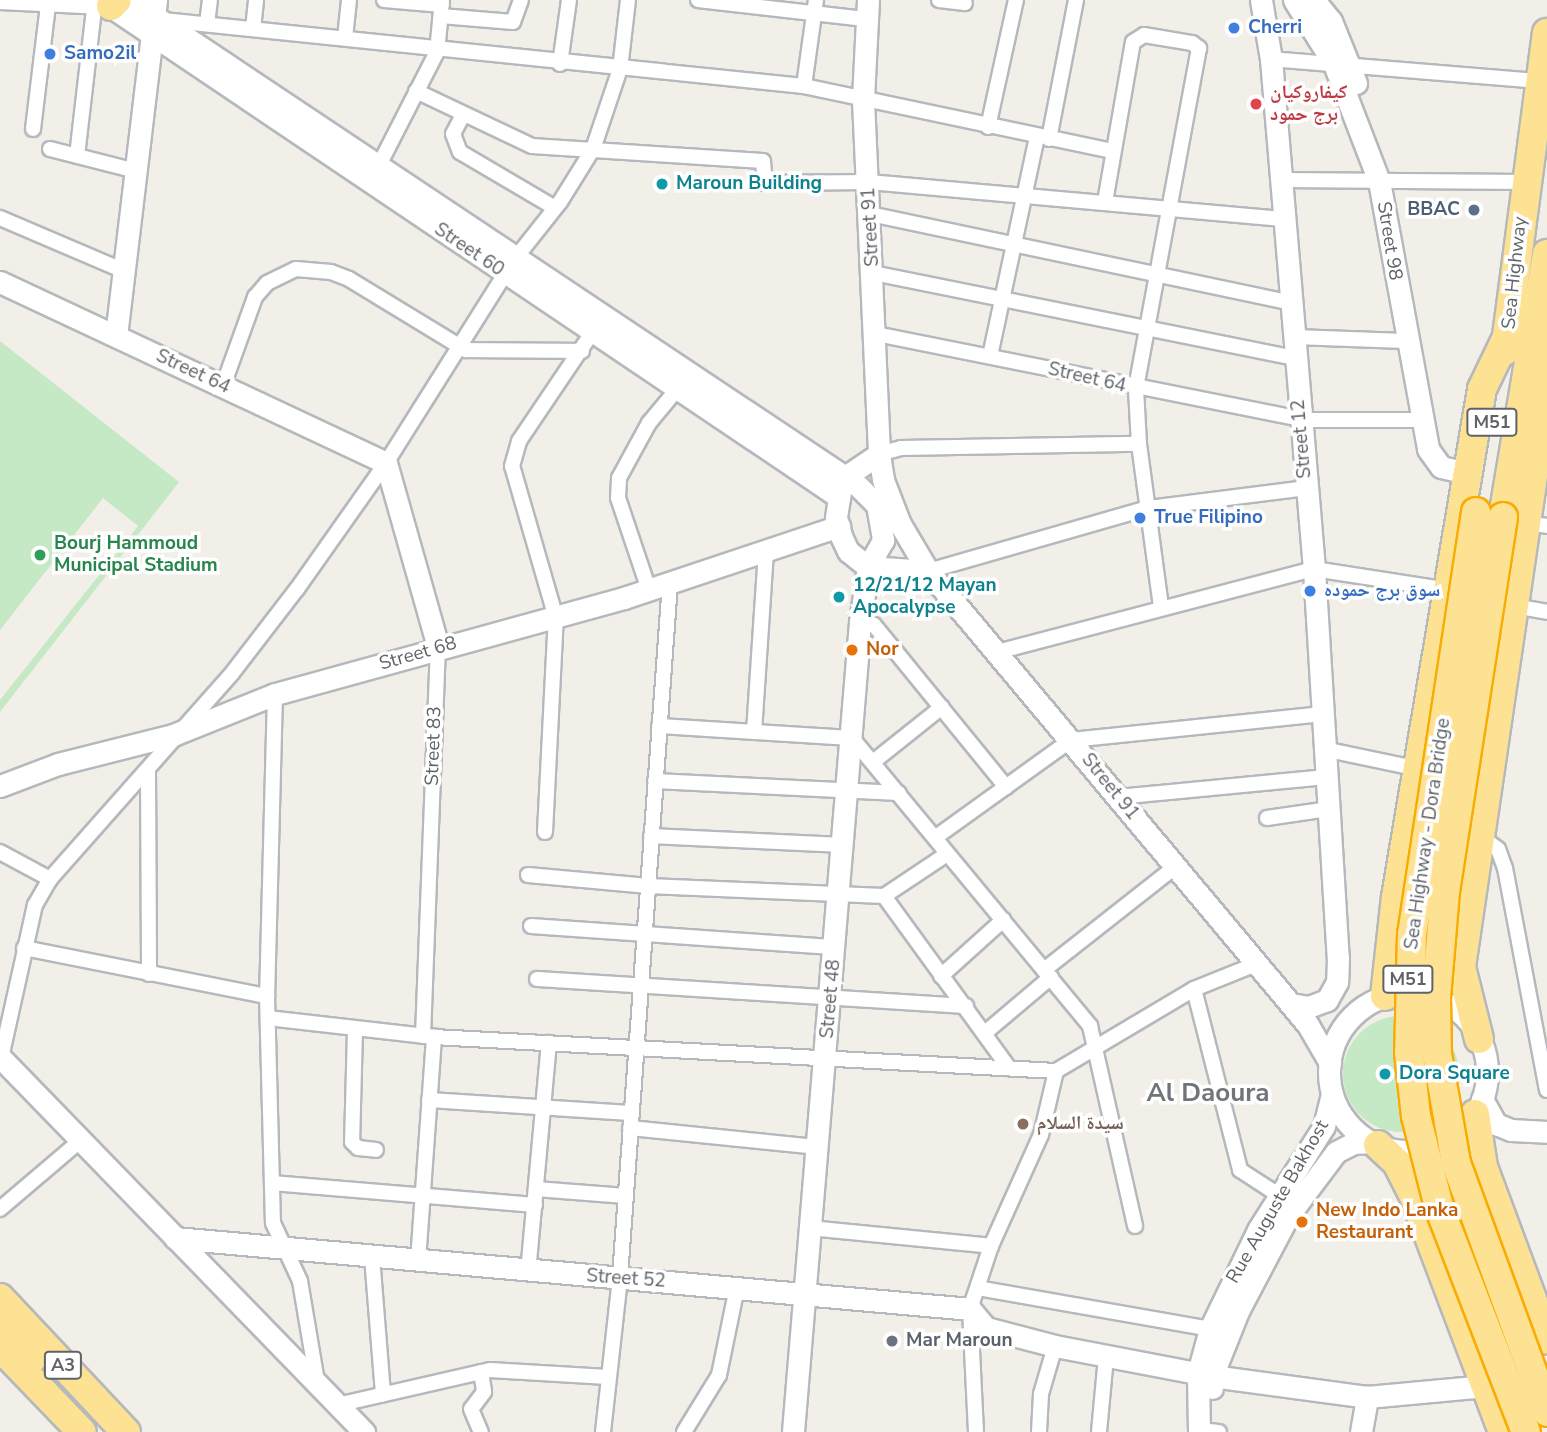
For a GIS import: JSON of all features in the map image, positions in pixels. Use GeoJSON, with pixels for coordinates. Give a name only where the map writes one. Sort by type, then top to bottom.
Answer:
{"type":"FeatureCollection","features":[{"type":"Feature","properties":{"kind":"highway","name":"Sea Highway"},"geometry":{"type":"LineString","coordinates":[[1476,512],[1509,333],[1525,183],[1547,33]]}},
{"type":"Feature","properties":{"kind":"highway","name":"Sea Highway"},"geometry":{"type":"LineString","coordinates":[[1526,522],[1537,308],[1547,254]]}},
{"type":"Feature","properties":{"kind":"highway"},"geometry":{"type":"LineString","coordinates":[[1375,1001],[1419,769],[1484,380],[1509,333]]}},
{"type":"Feature","properties":{"kind":"highway","name":"Sea Highway - Dora Bridge"},"geometry":{"type":"LineString","coordinates":[[1476,512],[1412,934],[1409,1053],[1416,1115],[1439,1207],[1526,1432]]}},
{"type":"Feature","properties":{"kind":"highway"},"geometry":{"type":"LineString","coordinates":[[1479,1039],[1461,967],[1526,522]]}},
{"type":"Feature","properties":{"kind":"highway","name":"Sea Highway - Dora Bridge"},"geometry":{"type":"LineString","coordinates":[[1526,522],[1445,891],[1436,998],[1437,1054],[1456,1163],[1547,1412]]}},
{"type":"Feature","properties":{"kind":"highway"},"geometry":{"type":"LineString","coordinates":[[1478,1106],[1477,1145],[1492,1194],[1547,1339]]}},
{"type":"Feature","properties":{"kind":"highway"},"geometry":{"type":"LineString","coordinates":[[1375,1144],[1403,1172],[1503,1432]]}},
{"type":"Feature","properties":{"kind":"highway"},"geometry":{"type":"LineString","coordinates":[[1421,1214],[1428,1195],[1444,1182],[1475,1182],[1492,1194]]}},
{"type":"Feature","properties":{"kind":"highway","name":"A3"},"geometry":{"type":"LineString","coordinates":[[0,1298],[126,1432]]}},
{"type":"Feature","properties":{"kind":"highway"},"geometry":{"type":"LineString","coordinates":[[0,1330],[67,1391],[97,1402]]}},
{"type":"Feature","properties":{"kind":"highway","name":"A3"},"geometry":{"type":"LineString","coordinates":[[0,1347],[82,1432]]}},
{"type":"Feature","properties":{"kind":"street"},"geometry":{"type":"LineString","coordinates":[[207,24],[210,0]]}},
{"type":"Feature","properties":{"kind":"street"},"geometry":{"type":"LineString","coordinates":[[253,29],[256,0]]}},
{"type":"Feature","properties":{"kind":"street"},"geometry":{"type":"LineString","coordinates":[[345,38],[349,0]]}},
{"type":"Feature","properties":{"kind":"street"},"geometry":{"type":"LineString","coordinates":[[384,0],[442,7],[513,22],[521,0]]}},
{"type":"Feature","properties":{"kind":"street"},"geometry":{"type":"LineString","coordinates":[[560,64],[569,0]]}},
{"type":"Feature","properties":{"kind":"street"},"geometry":{"type":"LineString","coordinates":[[352,1428],[337,1405],[0,1058],[35,905],[50,878],[148,771],[173,735],[233,672],[386,463],[510,267],[555,208],[593,149],[620,69],[628,0]]}},
{"type":"Feature","properties":{"kind":"street"},"geometry":{"type":"LineString","coordinates":[[698,0],[866,9]]}},
{"type":"Feature","properties":{"kind":"street"},"geometry":{"type":"LineString","coordinates":[[939,0],[965,3]]}},
{"type":"Feature","properties":{"kind":"street"},"geometry":{"type":"LineString","coordinates":[[988,127],[1016,0]]}},
{"type":"Feature","properties":{"kind":"street"},"geometry":{"type":"LineString","coordinates":[[990,356],[1025,196],[1043,138],[1076,0]]}},
{"type":"Feature","properties":{"kind":"street","name":"Street 12"},"geometry":{"type":"LineString","coordinates":[[1261,0],[1271,59],[1299,418],[1314,569],[1338,958]]}},
{"type":"Feature","properties":{"kind":"street","name":"Street 98"},"geometry":{"type":"LineString","coordinates":[[1294,0],[1341,64]]}},
{"type":"Feature","properties":{"kind":"street","name":"Street 98"},"geometry":{"type":"LineString","coordinates":[[1314,0],[1331,21],[1341,64],[1384,181],[1421,392],[1420,420],[1434,459],[1448,470],[1469,468]]}},
{"type":"Feature","properties":{"kind":"street"},"geometry":{"type":"LineString","coordinates":[[0,2],[48,5],[111,3],[78,156]]}},
{"type":"Feature","properties":{"kind":"street","name":"Street 60"},"geometry":{"type":"LineString","coordinates":[[111,3],[154,19],[373,176],[510,267],[592,334],[682,382],[841,488],[869,494],[884,521],[883,540],[868,567]]}},
{"type":"Feature","properties":{"kind":"street"},"geometry":{"type":"LineString","coordinates":[[33,129],[48,5]]}},
{"type":"Feature","properties":{"kind":"street"},"geometry":{"type":"LineString","coordinates":[[804,86],[816,6]]}},
{"type":"Feature","properties":{"kind":"street"},"geometry":{"type":"LineString","coordinates":[[373,176],[437,52],[442,7]]}},
{"type":"Feature","properties":{"kind":"street","name":"Street 91"},"geometry":{"type":"LineString","coordinates":[[866,9],[863,100],[876,334],[879,454],[883,480],[900,524],[928,571],[1291,1004],[1329,1063]]}},
{"type":"Feature","properties":{"kind":"street"},"geometry":{"type":"LineString","coordinates":[[116,336],[154,19],[345,38],[437,52],[804,86],[988,127],[1113,151]]}},
{"type":"Feature","properties":{"kind":"street"},"geometry":{"type":"LineString","coordinates":[[1105,202],[1133,42],[1143,35],[1199,48],[1160,275],[1136,389],[1139,444],[1161,607]]}},
{"type":"Feature","properties":{"kind":"street"},"geometry":{"type":"LineString","coordinates":[[1271,59],[1539,81]]}},
{"type":"Feature","properties":{"kind":"street"},"geometry":{"type":"LineString","coordinates":[[416,91],[532,146],[763,161],[765,183],[869,182],[1285,219]]}},
{"type":"Feature","properties":{"kind":"street"},"geometry":{"type":"LineString","coordinates":[[463,115],[453,134],[460,152],[555,208]]}},
{"type":"Feature","properties":{"kind":"street"},"geometry":{"type":"LineString","coordinates":[[50,149],[136,172]]}},
{"type":"Feature","properties":{"kind":"street"},"geometry":{"type":"LineString","coordinates":[[1282,180],[1525,183]]}},
{"type":"Feature","properties":{"kind":"street","name":"Street 98"},"geometry":{"type":"LineString","coordinates":[[1384,181],[1405,341],[1438,442],[1469,468]]}},
{"type":"Feature","properties":{"kind":"street"},"geometry":{"type":"LineString","coordinates":[[870,214],[1292,303]]}},
{"type":"Feature","properties":{"kind":"street"},"geometry":{"type":"LineString","coordinates":[[0,218],[124,271]]}},
{"type":"Feature","properties":{"kind":"street"},"geometry":{"type":"LineString","coordinates":[[223,386],[255,298],[267,283],[296,269],[331,272],[349,279],[460,348],[480,352],[592,334]]}},
{"type":"Feature","properties":{"kind":"street"},"geometry":{"type":"LineString","coordinates":[[873,273],[1002,298],[1148,331],[1295,348],[1405,341]]}},
{"type":"Feature","properties":{"kind":"street","name":"Street 64"},"geometry":{"type":"LineString","coordinates":[[0,282],[386,463]]}},
{"type":"Feature","properties":{"kind":"street"},"geometry":{"type":"LineString","coordinates":[[545,832],[556,618],[512,466],[519,441],[592,334]]}},
{"type":"Feature","properties":{"kind":"street","name":"Street 64"},"geometry":{"type":"LineString","coordinates":[[876,334],[1136,389],[1299,418],[1420,420]]}},
{"type":"Feature","properties":{"kind":"street"},"geometry":{"type":"LineString","coordinates":[[649,590],[618,498],[619,478],[649,423],[682,382]]}},
{"type":"Feature","properties":{"kind":"street"},"geometry":{"type":"LineString","coordinates":[[1139,444],[901,449],[879,454],[841,488],[839,526],[849,551],[868,567],[928,571],[1147,508],[1306,488]]}},
{"type":"Feature","properties":{"kind":"street","name":"Street 83"},"geometry":{"type":"LineString","coordinates":[[386,463],[438,647],[428,1037],[429,1100],[418,1262]]}},
{"type":"Feature","properties":{"kind":"street","name":"Street 68"},"geometry":{"type":"LineString","coordinates":[[0,786],[58,764],[173,735],[275,694],[438,647],[556,618],[649,590],[839,526]]}},
{"type":"Feature","properties":{"kind":"street"},"geometry":{"type":"LineString","coordinates":[[754,732],[766,551]]}},
{"type":"Feature","properties":{"kind":"street","name":"Street 48"},"geometry":{"type":"LineString","coordinates":[[793,1432],[860,622],[868,567]]}},
{"type":"Feature","properties":{"kind":"street"},"geometry":{"type":"LineString","coordinates":[[997,652],[1314,569],[1450,590]]}},
{"type":"Feature","properties":{"kind":"street"},"geometry":{"type":"LineString","coordinates":[[603,1432],[620,1278],[670,583]]}},
{"type":"Feature","properties":{"kind":"street"},"geometry":{"type":"LineString","coordinates":[[1514,606],[1547,612]]}},
{"type":"Feature","properties":{"kind":"street"},"geometry":{"type":"LineString","coordinates":[[860,622],[874,625],[1006,787]]}},
{"type":"Feature","properties":{"kind":"street"},"geometry":{"type":"LineString","coordinates":[[275,694],[267,996],[273,1223],[300,1281],[318,1387]]}},
{"type":"Feature","properties":{"kind":"street"},"geometry":{"type":"LineString","coordinates":[[873,762],[942,707]]}},
{"type":"Feature","properties":{"kind":"street"},"geometry":{"type":"LineString","coordinates":[[936,837],[1071,740],[1321,714]]}},
{"type":"Feature","properties":{"kind":"street"},"geometry":{"type":"LineString","coordinates":[[659,726],[852,738],[1090,1026],[1135,1226]]}},
{"type":"Feature","properties":{"kind":"street"},"geometry":{"type":"LineString","coordinates":[[1324,749],[1419,769]]}},
{"type":"Feature","properties":{"kind":"street"},"geometry":{"type":"LineString","coordinates":[[148,771],[149,974]]}},
{"type":"Feature","properties":{"kind":"street"},"geometry":{"type":"LineString","coordinates":[[1118,797],[1326,776]]}},
{"type":"Feature","properties":{"kind":"street"},"geometry":{"type":"LineString","coordinates":[[655,780],[899,793]]}},
{"type":"Feature","properties":{"kind":"street"},"geometry":{"type":"LineString","coordinates":[[1267,818],[1329,809]]}},
{"type":"Feature","properties":{"kind":"street"},"geometry":{"type":"LineString","coordinates":[[651,836],[842,845]]}},
{"type":"Feature","properties":{"kind":"street"},"geometry":{"type":"LineString","coordinates":[[1480,836],[1498,849],[1506,868],[1547,1090]]}},
{"type":"Feature","properties":{"kind":"street"},"geometry":{"type":"LineString","coordinates":[[0,852],[50,878]]}},
{"type":"Feature","properties":{"kind":"street"},"geometry":{"type":"LineString","coordinates":[[528,875],[648,886],[884,896],[947,854]]}},
{"type":"Feature","properties":{"kind":"street"},"geometry":{"type":"LineString","coordinates":[[986,1032],[1048,974],[1175,867]]}},
{"type":"Feature","properties":{"kind":"street"},"geometry":{"type":"LineString","coordinates":[[884,896],[940,976],[986,1032],[1009,1068]]}},
{"type":"Feature","properties":{"kind":"street"},"geometry":{"type":"LineString","coordinates":[[940,976],[1003,920]]}},
{"type":"Feature","properties":{"kind":"street"},"geometry":{"type":"LineString","coordinates":[[531,926],[835,947]]}},
{"type":"Feature","properties":{"kind":"street"},"geometry":{"type":"LineString","coordinates":[[24,948],[267,996]]}},
{"type":"Feature","properties":{"kind":"street"},"geometry":{"type":"LineString","coordinates":[[1338,958],[1349,986],[1375,1001]]}},
{"type":"Feature","properties":{"kind":"street"},"geometry":{"type":"LineString","coordinates":[[1291,1004],[1309,1007],[1327,1000],[1337,982],[1338,958]]}},
{"type":"Feature","properties":{"kind":"street"},"geometry":{"type":"LineString","coordinates":[[268,1018],[428,1037],[635,1046],[1056,1071],[1096,1044],[1194,989],[1256,964]]}},
{"type":"Feature","properties":{"kind":"street"},"geometry":{"type":"LineString","coordinates":[[537,979],[966,1006]]}},
{"type":"Feature","properties":{"kind":"street"},"geometry":{"type":"LineString","coordinates":[[1194,989],[1240,1170],[1280,1196]]}},
{"type":"Feature","properties":{"kind":"street"},"geometry":{"type":"LineString","coordinates":[[1403,993],[1440,1000],[1456,1010],[1479,1039],[1485,1059],[1478,1106],[1464,1128],[1432,1147],[1414,1151],[1375,1144],[1347,1122],[1332,1094],[1329,1063],[1341,1030],[1375,1001],[1403,993]]}},
{"type":"Feature","properties":{"kind":"street"},"geometry":{"type":"LineString","coordinates":[[355,1030],[352,1142],[358,1148],[376,1150]]}},
{"type":"Feature","properties":{"kind":"street"},"geometry":{"type":"LineString","coordinates":[[528,1273],[549,1043]]}},
{"type":"Feature","properties":{"kind":"street"},"geometry":{"type":"LineString","coordinates":[[976,1432],[970,1309],[991,1247],[1041,1135],[1056,1071]]}},
{"type":"Feature","properties":{"kind":"street","name":"Rue Auguste Bakhost"},"geometry":{"type":"LineString","coordinates":[[1210,1432],[1205,1375],[1210,1329],[1238,1268],[1324,1126],[1332,1094]]}},
{"type":"Feature","properties":{"kind":"street"},"geometry":{"type":"LineString","coordinates":[[429,1100],[631,1113]]}},
{"type":"Feature","properties":{"kind":"street"},"geometry":{"type":"LineString","coordinates":[[1478,1106],[1496,1124],[1511,1130],[1547,1132]]}},
{"type":"Feature","properties":{"kind":"street"},"geometry":{"type":"LineString","coordinates":[[630,1128],[816,1147]]}},
{"type":"Feature","properties":{"kind":"street"},"geometry":{"type":"LineString","coordinates":[[0,1209],[81,1140]]}},
{"type":"Feature","properties":{"kind":"street","name":"Rue Auguste Bakhost"},"geometry":{"type":"LineString","coordinates":[[1205,1375],[1288,1216],[1336,1152],[1354,1143],[1375,1144]]}},
{"type":"Feature","properties":{"kind":"street"},"geometry":{"type":"LineString","coordinates":[[272,1183],[535,1205]]}},
{"type":"Feature","properties":{"kind":"street"},"geometry":{"type":"LineString","coordinates":[[536,1189],[626,1196]]}},
{"type":"Feature","properties":{"kind":"street"},"geometry":{"type":"LineString","coordinates":[[809,1228],[991,1247]]}},
{"type":"Feature","properties":{"kind":"street","name":"Street 52"},"geometry":{"type":"LineString","coordinates":[[175,1238],[528,1273],[803,1292],[970,1309]]}},
{"type":"Feature","properties":{"kind":"street"},"geometry":{"type":"LineString","coordinates":[[372,1257],[383,1395]]}},
{"type":"Feature","properties":{"kind":"street"},"geometry":{"type":"LineString","coordinates":[[684,1432],[719,1374],[737,1287]]}},
{"type":"Feature","properties":{"kind":"street"},"geometry":{"type":"LineString","coordinates":[[978,1288],[1210,1329]]}},
{"type":"Feature","properties":{"kind":"street"},"geometry":{"type":"LineString","coordinates":[[970,1309],[986,1328],[1055,1346],[1205,1375],[1367,1397],[1485,1386]]}},
{"type":"Feature","properties":{"kind":"street"},"geometry":{"type":"LineString","coordinates":[[1039,1432],[1041,1394],[1055,1346]]}},
{"type":"Feature","properties":{"kind":"street"},"geometry":{"type":"LineString","coordinates":[[1099,1432],[1107,1357]]}},
{"type":"Feature","properties":{"kind":"street"},"geometry":{"type":"LineString","coordinates":[[337,1405],[481,1372],[608,1377]]}},
{"type":"Feature","properties":{"kind":"street"},"geometry":{"type":"LineString","coordinates":[[481,1372],[484,1392],[471,1409],[481,1432]]}},
{"type":"Feature","properties":{"kind":"street"},"geometry":{"type":"LineString","coordinates":[[1361,1432],[1367,1397]]}},
{"type":"Feature","properties":{"kind":"green space","name":"Bourj Hammoud Municipal Stadium"},"geometry":{"type":"Polygon","coordinates":[[[0,341],[179,482],[0,712],[0,700],[138,526],[103,498],[0,630],[0,341]]]}},
{"type":"Feature","properties":{"kind":"green space"},"geometry":{"type":"Polygon","coordinates":[[[1401,1016],[1423,1021],[1442,1033],[1454,1052],[1459,1074],[1454,1096],[1442,1115],[1423,1127],[1401,1132],[1379,1127],[1360,1115],[1348,1096],[1343,1074],[1348,1052],[1360,1033],[1379,1021],[1401,1016]]]}},
{"type":"Feature","properties":{"kind":"place","name":"Cherri"},"geometry":{"type":"Point","coordinates":[1234,28]}},
{"type":"Feature","properties":{"kind":"place","name":"Samo2il"},"geometry":{"type":"Point","coordinates":[50,54]}},
{"type":"Feature","properties":{"kind":"place","name":"كيفاروكيان برج حمود"},"geometry":{"type":"Point","coordinates":[1256,104]}},
{"type":"Feature","properties":{"kind":"place","name":"Maroun Building"},"geometry":{"type":"Point","coordinates":[662,184]}},
{"type":"Feature","properties":{"kind":"place","name":"BBAC"},"geometry":{"type":"Point","coordinates":[1474,210]}},
{"type":"Feature","properties":{"kind":"place","name":"True Filipino"},"geometry":{"type":"Point","coordinates":[1140,518]}},
{"type":"Feature","properties":{"kind":"place","name":"Bourj Hammoud Municipal Stadium"},"geometry":{"type":"Point","coordinates":[40,555]}},
{"type":"Feature","properties":{"kind":"place","name":"سوق برج حموده"},"geometry":{"type":"Point","coordinates":[1310,591]}},
{"type":"Feature","properties":{"kind":"place","name":"12/21/12 Mayan Apocalypse"},"geometry":{"type":"Point","coordinates":[839,597]}},
{"type":"Feature","properties":{"kind":"place","name":"Nor"},"geometry":{"type":"Point","coordinates":[852,650]}},
{"type":"Feature","properties":{"kind":"place","name":"Dora Square"},"geometry":{"type":"Point","coordinates":[1385,1074]}},
{"type":"Feature","properties":{"kind":"place","name":"سيدة السلام"},"geometry":{"type":"Point","coordinates":[1023,1124]}},
{"type":"Feature","properties":{"kind":"place","name":"New Indo Lanka Restaurant"},"geometry":{"type":"Point","coordinates":[1302,1222]}},
{"type":"Feature","properties":{"kind":"place","name":"Mar Maroun"},"geometry":{"type":"Point","coordinates":[892,1341]}},
{"type":"Feature","properties":{"kind":"district","name":"Al Daoura"},"geometry":{"type":"Point","coordinates":[1208,1093]}}]}
